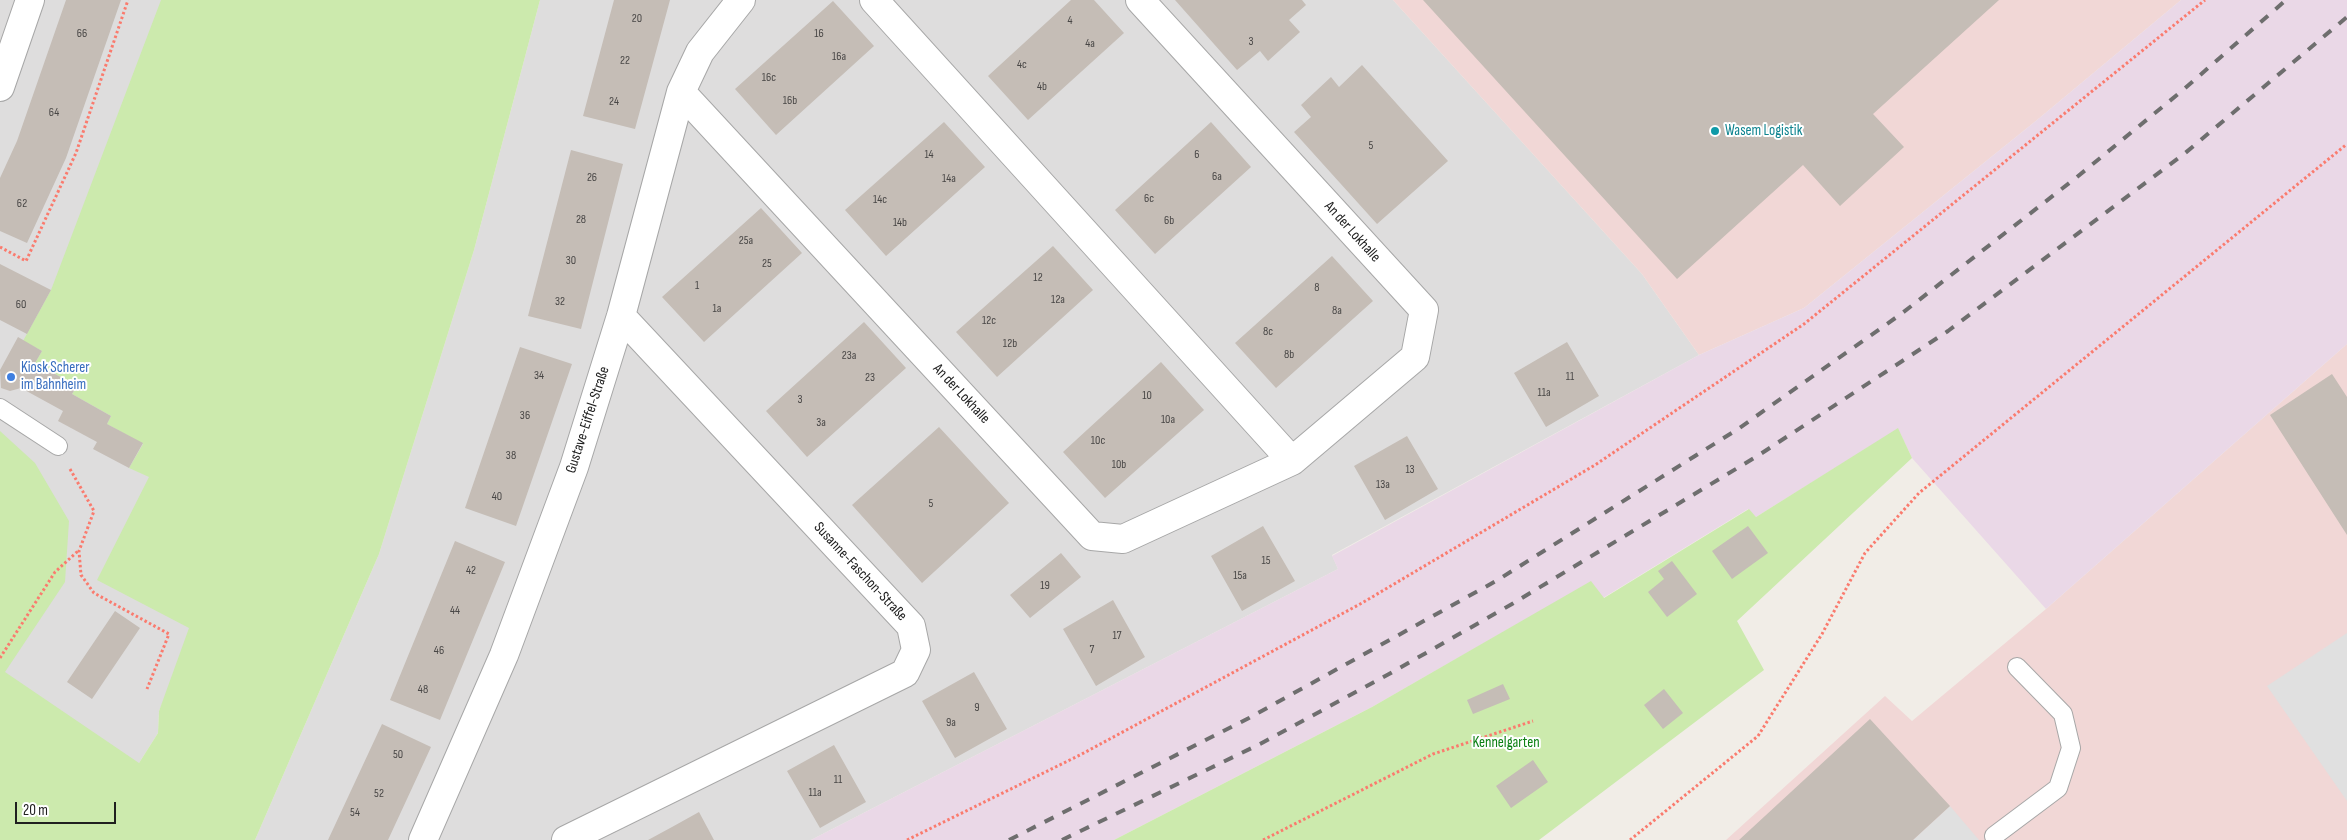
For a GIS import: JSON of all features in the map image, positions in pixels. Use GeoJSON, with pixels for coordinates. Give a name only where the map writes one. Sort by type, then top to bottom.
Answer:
{"type":"FeatureCollection","features":[{"type":"Feature","properties":{"kind":"street"},"geometry":{"type":"LineString","coordinates":[[0,87],[30,0]]}},
{"type":"Feature","properties":{"kind":"street","name":"Gustave-Eiffel-Straße"},"geometry":{"type":"LineString","coordinates":[[423,840],[504,655],[574,467],[621,316],[681,92],[700,52],[741,0]]}},
{"type":"Feature","properties":{"kind":"street"},"geometry":{"type":"LineString","coordinates":[[874,0],[1292,461]]}},
{"type":"Feature","properties":{"kind":"street","name":"An der Lokhalle"},"geometry":{"type":"LineString","coordinates":[[681,92],[1092,536],[1123,539],[1292,461],[1415,357],[1424,310],[1140,0]]}},
{"type":"Feature","properties":{"kind":"street","name":"Susanne-Faschon-Straße"},"geometry":{"type":"LineString","coordinates":[[566,840],[904,673],[916,650],[911,626],[621,316]]}},
{"type":"Feature","properties":{"kind":"lane"},"geometry":{"type":"LineString","coordinates":[[0,408],[58,446]]}},
{"type":"Feature","properties":{"kind":"lane"},"geometry":{"type":"LineString","coordinates":[[1994,836],[2058,788],[2071,748],[2063,714],[2017,667]]}},
{"type":"Feature","properties":{"kind":"path"},"geometry":{"type":"LineString","coordinates":[[0,247],[26,261],[76,153],[128,0]]}},
{"type":"Feature","properties":{"kind":"path"},"geometry":{"type":"LineString","coordinates":[[907,840],[1080,755],[1354,608],[1595,465],[1804,324],[2205,0]]}},
{"type":"Feature","properties":{"kind":"path"},"geometry":{"type":"LineString","coordinates":[[1630,840],[1758,736],[1822,634],[1864,553],[1919,493],[2347,144]]}},
{"type":"Feature","properties":{"kind":"path"},"geometry":{"type":"LineString","coordinates":[[58,446],[94,511],[79,551],[81,575],[94,593],[169,634],[146,689]]}},
{"type":"Feature","properties":{"kind":"path"},"geometry":{"type":"LineString","coordinates":[[0,658],[55,572],[79,551]]}},
{"type":"Feature","properties":{"kind":"path"},"geometry":{"type":"LineString","coordinates":[[1263,840],[1433,754],[1533,721]]}},
{"type":"Feature","properties":{"kind":"shaded area"},"geometry":{"type":"Polygon","coordinates":[[[0,0],[475,0],[159,711],[158,733],[139,763],[0,840],[0,0]]]}},
{"type":"Feature","properties":{"kind":"shaded area"},"geometry":{"type":"Polygon","coordinates":[[[540,0],[1393,0],[1642,274],[1699,355],[1332,555],[1338,569],[811,840],[255,840],[379,554],[474,250],[540,0]]]}},
{"type":"Feature","properties":{"kind":"shaded area"},"geometry":{"type":"Polygon","coordinates":[[[1393,0],[2181,0],[2037,120],[1804,308],[1699,355],[1642,274],[1393,0]]]}},
{"type":"Feature","properties":{"kind":"shaded area"},"geometry":{"type":"Polygon","coordinates":[[[2181,0],[2347,0],[2347,344],[2046,609],[1912,458],[1898,429],[1756,517],[1748,509],[1603,598],[1591,582],[1372,707],[1114,840],[811,840],[1338,569],[1332,556],[1699,355],[1804,308],[2037,120],[2181,0]]]}},
{"type":"Feature","properties":{"kind":"shaded area"},"geometry":{"type":"Polygon","coordinates":[[[2347,344],[2347,840],[1726,840],[1885,696],[1912,721],[2046,609],[2347,344]]]}},
{"type":"Feature","properties":{"kind":"shaded area"},"geometry":{"type":"Polygon","coordinates":[[[2347,633],[2347,801],[2267,686],[2347,633]]]}},
{"type":"Feature","properties":{"kind":"shaded area"},"geometry":{"type":"Polygon","coordinates":[[[1950,806],[1979,840],[1913,840],[1950,806]]]}},
{"type":"Feature","properties":{"kind":"green space"},"geometry":{"type":"Polygon","coordinates":[[[161,0],[540,0],[474,250],[379,554],[255,840],[0,840],[0,431],[35,463],[69,521],[65,582],[5,672],[139,763],[158,733],[159,711],[189,628],[97,580],[149,477],[129,468],[143,444],[107,424],[111,416],[72,394],[77,386],[35,363],[42,351],[23,341],[51,290],[161,0]]]}},
{"type":"Feature","properties":{"kind":"green space","name":"Kennelgarten"},"geometry":{"type":"Polygon","coordinates":[[[1898,428],[1912,458],[1737,621],[1764,670],[1539,840],[1114,840],[1372,707],[1591,581],[1604,598],[1749,509],[1756,517],[1898,428]]]}},
{"type":"Feature","properties":{"kind":"building"},"geometry":{"type":"Polygon","coordinates":[[[66,0],[121,0],[66,158],[27,243],[0,231],[0,178],[17,141],[66,0]]]}},
{"type":"Feature","properties":{"kind":"building"},"geometry":{"type":"Polygon","coordinates":[[[614,0],[670,0],[635,129],[583,116],[614,0]]]}},
{"type":"Feature","properties":{"kind":"building"},"geometry":{"type":"Polygon","coordinates":[[[1071,0],[1094,0],[1124,33],[1028,120],[988,76],[1071,0]]]}},
{"type":"Feature","properties":{"kind":"building"},"geometry":{"type":"Polygon","coordinates":[[[1175,0],[1302,0],[1306,5],[1289,20],[1300,32],[1268,61],[1260,51],[1237,70],[1175,0]]]}},
{"type":"Feature","properties":{"kind":"building","name":"Wasem Logistik"},"geometry":{"type":"Polygon","coordinates":[[[1423,0],[1999,0],[1873,114],[1904,147],[1840,206],[1803,165],[1677,279],[1423,0]]]}},
{"type":"Feature","properties":{"kind":"building"},"geometry":{"type":"Polygon","coordinates":[[[833,1],[874,46],[776,135],[735,89],[833,1]]]}},
{"type":"Feature","properties":{"kind":"building"},"geometry":{"type":"Polygon","coordinates":[[[1362,65],[1448,161],[1377,224],[1294,132],[1311,117],[1301,105],[1331,77],[1339,87],[1362,65]]]}},
{"type":"Feature","properties":{"kind":"building"},"geometry":{"type":"Polygon","coordinates":[[[944,122],[985,167],[886,256],[845,210],[944,122]]]}},
{"type":"Feature","properties":{"kind":"building"},"geometry":{"type":"Polygon","coordinates":[[[1211,122],[1251,167],[1155,254],[1115,210],[1211,122]]]}},
{"type":"Feature","properties":{"kind":"building"},"geometry":{"type":"Polygon","coordinates":[[[571,150],[623,164],[581,329],[528,316],[571,150]]]}},
{"type":"Feature","properties":{"kind":"building"},"geometry":{"type":"Polygon","coordinates":[[[761,208],[802,253],[704,342],[662,297],[761,208]]]}},
{"type":"Feature","properties":{"kind":"building"},"geometry":{"type":"Polygon","coordinates":[[[1053,246],[1093,290],[997,377],[956,332],[1053,246]]]}},
{"type":"Feature","properties":{"kind":"building"},"geometry":{"type":"Polygon","coordinates":[[[1332,256],[1373,301],[1276,388],[1235,343],[1332,256]]]}},
{"type":"Feature","properties":{"kind":"building"},"geometry":{"type":"Polygon","coordinates":[[[0,264],[51,290],[27,334],[0,320],[0,264]]]}},
{"type":"Feature","properties":{"kind":"building"},"geometry":{"type":"Polygon","coordinates":[[[864,322],[906,368],[807,457],[766,411],[864,322]]]}},
{"type":"Feature","properties":{"kind":"building"},"geometry":{"type":"Polygon","coordinates":[[[18,337],[42,351],[35,363],[77,386],[72,394],[111,416],[107,424],[143,443],[129,468],[93,449],[97,442],[58,421],[63,411],[21,388],[10,391],[1,388],[0,370],[18,337]]]}},
{"type":"Feature","properties":{"kind":"building"},"geometry":{"type":"Polygon","coordinates":[[[1567,342],[1599,396],[1546,427],[1514,373],[1567,342]]]}},
{"type":"Feature","properties":{"kind":"building"},"geometry":{"type":"Polygon","coordinates":[[[520,347],[572,364],[516,526],[465,508],[520,347]]]}},
{"type":"Feature","properties":{"kind":"building"},"geometry":{"type":"Polygon","coordinates":[[[1161,362],[1204,410],[1105,498],[1063,452],[1161,362]]]}},
{"type":"Feature","properties":{"kind":"building"},"geometry":{"type":"Polygon","coordinates":[[[2332,374],[2347,397],[2347,535],[2270,415],[2332,374]]]}},
{"type":"Feature","properties":{"kind":"building"},"geometry":{"type":"Polygon","coordinates":[[[939,427],[1009,503],[922,583],[852,505],[939,427]]]}},
{"type":"Feature","properties":{"kind":"building"},"geometry":{"type":"Polygon","coordinates":[[[1407,436],[1438,489],[1385,520],[1354,466],[1407,436]]]}},
{"type":"Feature","properties":{"kind":"building"},"geometry":{"type":"Polygon","coordinates":[[[1263,526],[1295,581],[1242,611],[1211,556],[1263,526]]]}},
{"type":"Feature","properties":{"kind":"building"},"geometry":{"type":"Polygon","coordinates":[[[1748,526],[1768,553],[1732,579],[1712,551],[1748,526]]]}},
{"type":"Feature","properties":{"kind":"building"},"geometry":{"type":"Polygon","coordinates":[[[455,541],[505,562],[440,720],[390,700],[455,541]]]}},
{"type":"Feature","properties":{"kind":"building"},"geometry":{"type":"Polygon","coordinates":[[[1061,553],[1081,577],[1030,618],[1010,595],[1061,553]]]}},
{"type":"Feature","properties":{"kind":"building"},"geometry":{"type":"Polygon","coordinates":[[[1672,561],[1697,594],[1667,617],[1648,592],[1664,579],[1658,571],[1672,561]]]}},
{"type":"Feature","properties":{"kind":"building"},"geometry":{"type":"Polygon","coordinates":[[[1113,600],[1145,657],[1096,686],[1063,629],[1113,600]]]}},
{"type":"Feature","properties":{"kind":"building"},"geometry":{"type":"Polygon","coordinates":[[[115,611],[140,628],[92,699],[67,682],[115,611]]]}},
{"type":"Feature","properties":{"kind":"building"},"geometry":{"type":"Polygon","coordinates":[[[974,672],[1007,729],[955,758],[922,701],[974,672]]]}},
{"type":"Feature","properties":{"kind":"building"},"geometry":{"type":"Polygon","coordinates":[[[1503,684],[1510,699],[1473,714],[1467,700],[1503,684]]]}},
{"type":"Feature","properties":{"kind":"building"},"geometry":{"type":"Polygon","coordinates":[[[1664,689],[1683,713],[1663,729],[1644,705],[1664,689]]]}},
{"type":"Feature","properties":{"kind":"building"},"geometry":{"type":"Polygon","coordinates":[[[1870,719],[1950,806],[1913,840],[1739,840],[1870,719]]]}},
{"type":"Feature","properties":{"kind":"building"},"geometry":{"type":"Polygon","coordinates":[[[382,724],[431,747],[388,840],[328,840],[382,724]]]}},
{"type":"Feature","properties":{"kind":"building"},"geometry":{"type":"Polygon","coordinates":[[[834,745],[866,802],[820,828],[787,771],[834,745]]]}},
{"type":"Feature","properties":{"kind":"building"},"geometry":{"type":"Polygon","coordinates":[[[1533,760],[1548,782],[1511,808],[1496,786],[1533,760]]]}},
{"type":"Feature","properties":{"kind":"building"},"geometry":{"type":"Polygon","coordinates":[[[699,812],[714,840],[648,840],[672,827],[699,812]]]}},
{"type":"Feature","properties":{"kind":"railway"},"geometry":{"type":"LineString","coordinates":[[1009,840],[1249,718],[1496,581],[1738,429],[1901,314],[2077,177],[2183,90],[2286,0]]}},
{"type":"Feature","properties":{"kind":"railway"},"geometry":{"type":"LineString","coordinates":[[1062,840],[1260,744],[1389,674],[1512,604],[1759,455],[1948,331],[2184,154],[2347,17]]}},
{"type":"Feature","properties":{"kind":"place","name":"Wasem Logistik"},"geometry":{"type":"Point","coordinates":[1715,131]}},
{"type":"Feature","properties":{"kind":"place","name":"Kiosk Scherer im Bahnheim"},"geometry":{"type":"Point","coordinates":[11,377]}}]}
